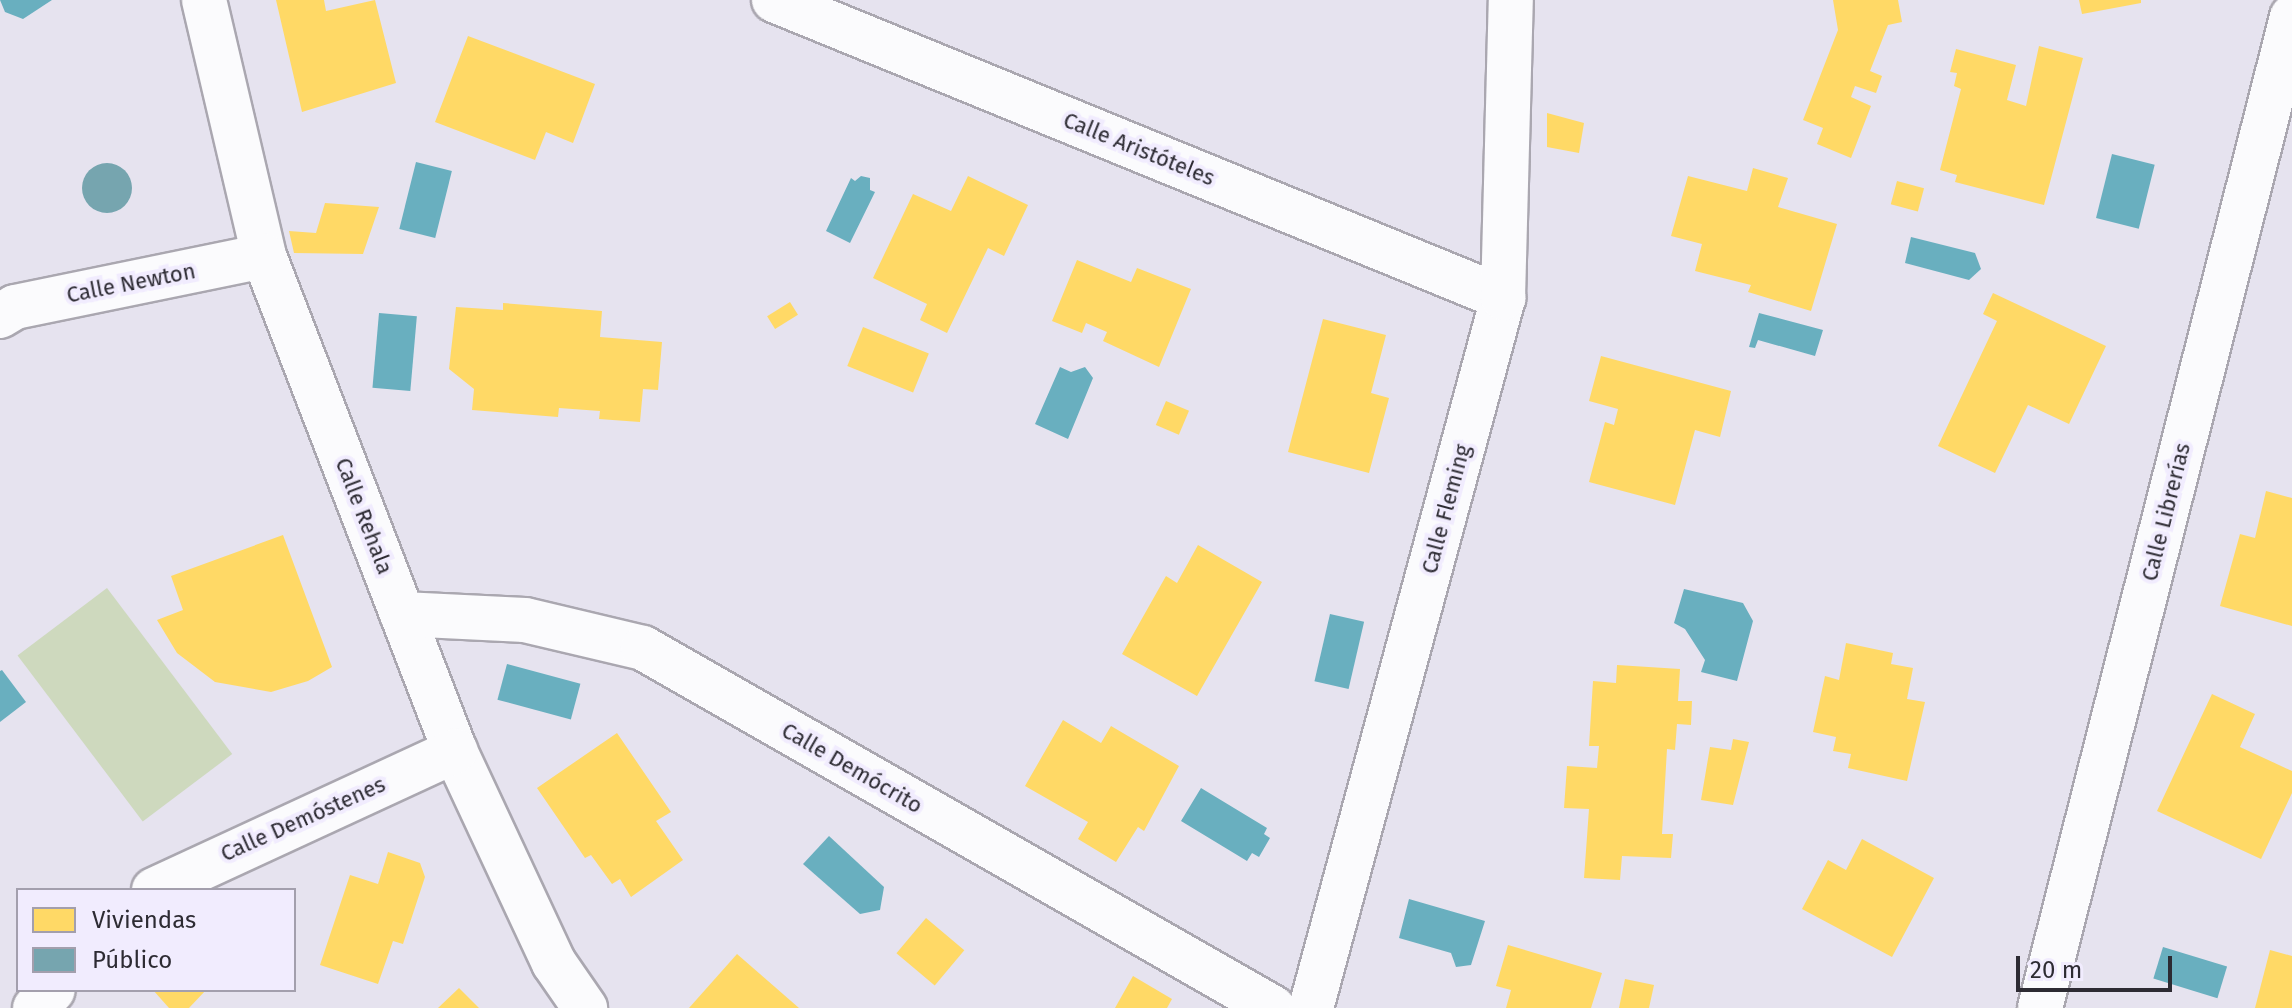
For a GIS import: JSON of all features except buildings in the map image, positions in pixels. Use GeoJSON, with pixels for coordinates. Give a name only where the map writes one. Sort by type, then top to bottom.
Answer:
{"type":"FeatureCollection","features":[{"type":"Feature","properties":{"kind":"street","name":"Calle Rehala"},"geometry":{"type":"LineString","coordinates":[[204,0],[264,256],[455,751],[554,963],[585,1008]]}},
{"type":"Feature","properties":{"kind":"street","name":"Calle Aristóteles"},"geometry":{"type":"LineString","coordinates":[[774,0],[1503,298]]}},
{"type":"Feature","properties":{"kind":"street","name":"Calle Fleming"},"geometry":{"type":"LineString","coordinates":[[1311,1008],[1503,298],[1511,0]]}},
{"type":"Feature","properties":{"kind":"street","name":"Calle Librerías"},"geometry":{"type":"LineString","coordinates":[[2040,1008],[2292,17]]}},
{"type":"Feature","properties":{"kind":"street","name":"Calle Newton"},"geometry":{"type":"LineString","coordinates":[[0,316],[15,307],[264,256]]}},
{"type":"Feature","properties":{"kind":"street","name":"Calle Demócrito"},"geometry":{"type":"LineString","coordinates":[[402,614],[525,620],[643,648],[1273,1008]]}},
{"type":"Feature","properties":{"kind":"street","name":"Calle Demóstenes"},"geometry":{"type":"LineString","coordinates":[[158,888],[455,751]]}},
{"type":"Feature","properties":{"kind":"street"},"geometry":{"type":"LineString","coordinates":[[35,1008],[51,992]]}},
{"type":"Feature","properties":{"kind":"green space"},"geometry":{"type":"Polygon","coordinates":[[[107,588],[232,754],[143,822],[18,655],[107,588]]]}},
{"type":"Feature","properties":{"kind":"water"},"geometry":{"type":"Polygon","coordinates":[[[0,0],[52,0],[23,19],[5,12],[0,0]]]}},
{"type":"Feature","properties":{"kind":"water"},"geometry":{"type":"Polygon","coordinates":[[[2112,154],[2155,165],[2139,229],[2096,218],[2112,154]]]}},
{"type":"Feature","properties":{"kind":"water"},"geometry":{"type":"Polygon","coordinates":[[[416,162],[452,171],[435,238],[399,229],[416,162]]]}},
{"type":"Feature","properties":{"kind":"water"},"geometry":{"type":"Polygon","coordinates":[[[861,176],[870,178],[870,190],[875,192],[850,243],[826,231],[851,178],[855,181],[861,176]]]}},
{"type":"Feature","properties":{"kind":"water"},"geometry":{"type":"Polygon","coordinates":[[[1911,237],[1975,253],[1981,269],[1969,280],[1905,263],[1911,237]]]}},
{"type":"Feature","properties":{"kind":"water"},"geometry":{"type":"Polygon","coordinates":[[[379,313],[417,316],[410,391],[372,388],[379,313]]]}},
{"type":"Feature","properties":{"kind":"water"},"geometry":{"type":"Polygon","coordinates":[[[1759,313],[1823,330],[1815,356],[1758,340],[1755,348],[1749,347],[1759,313]]]}},
{"type":"Feature","properties":{"kind":"water"},"geometry":{"type":"Polygon","coordinates":[[[1060,367],[1071,372],[1085,367],[1093,378],[1068,439],[1035,424],[1060,367]]]}},
{"type":"Feature","properties":{"kind":"water"},"geometry":{"type":"Polygon","coordinates":[[[1684,589],[1743,603],[1753,621],[1737,681],[1701,672],[1705,660],[1685,629],[1674,623],[1684,589]]]}},
{"type":"Feature","properties":{"kind":"water"},"geometry":{"type":"Polygon","coordinates":[[[1330,614],[1364,622],[1349,689],[1314,681],[1330,614]]]}},
{"type":"Feature","properties":{"kind":"water"},"geometry":{"type":"Polygon","coordinates":[[[507,664],[580,684],[571,719],[497,700],[507,664]]]}},
{"type":"Feature","properties":{"kind":"water"},"geometry":{"type":"Polygon","coordinates":[[[0,671],[26,702],[0,722],[0,671]]]}},
{"type":"Feature","properties":{"kind":"water"},"geometry":{"type":"Polygon","coordinates":[[[1201,788],[1267,828],[1264,834],[1270,838],[1259,857],[1252,853],[1247,861],[1181,821],[1201,788]]]}},
{"type":"Feature","properties":{"kind":"water"},"geometry":{"type":"Polygon","coordinates":[[[829,836],[884,887],[880,910],[860,914],[803,864],[829,836]]]}},
{"type":"Feature","properties":{"kind":"water"},"geometry":{"type":"Polygon","coordinates":[[[1409,899],[1485,921],[1471,965],[1456,967],[1451,953],[1399,938],[1409,899]]]}},
{"type":"Feature","properties":{"kind":"water"},"geometry":{"type":"Polygon","coordinates":[[[2163,947],[2227,967],[2217,998],[2153,979],[2163,947]]]}}]}
